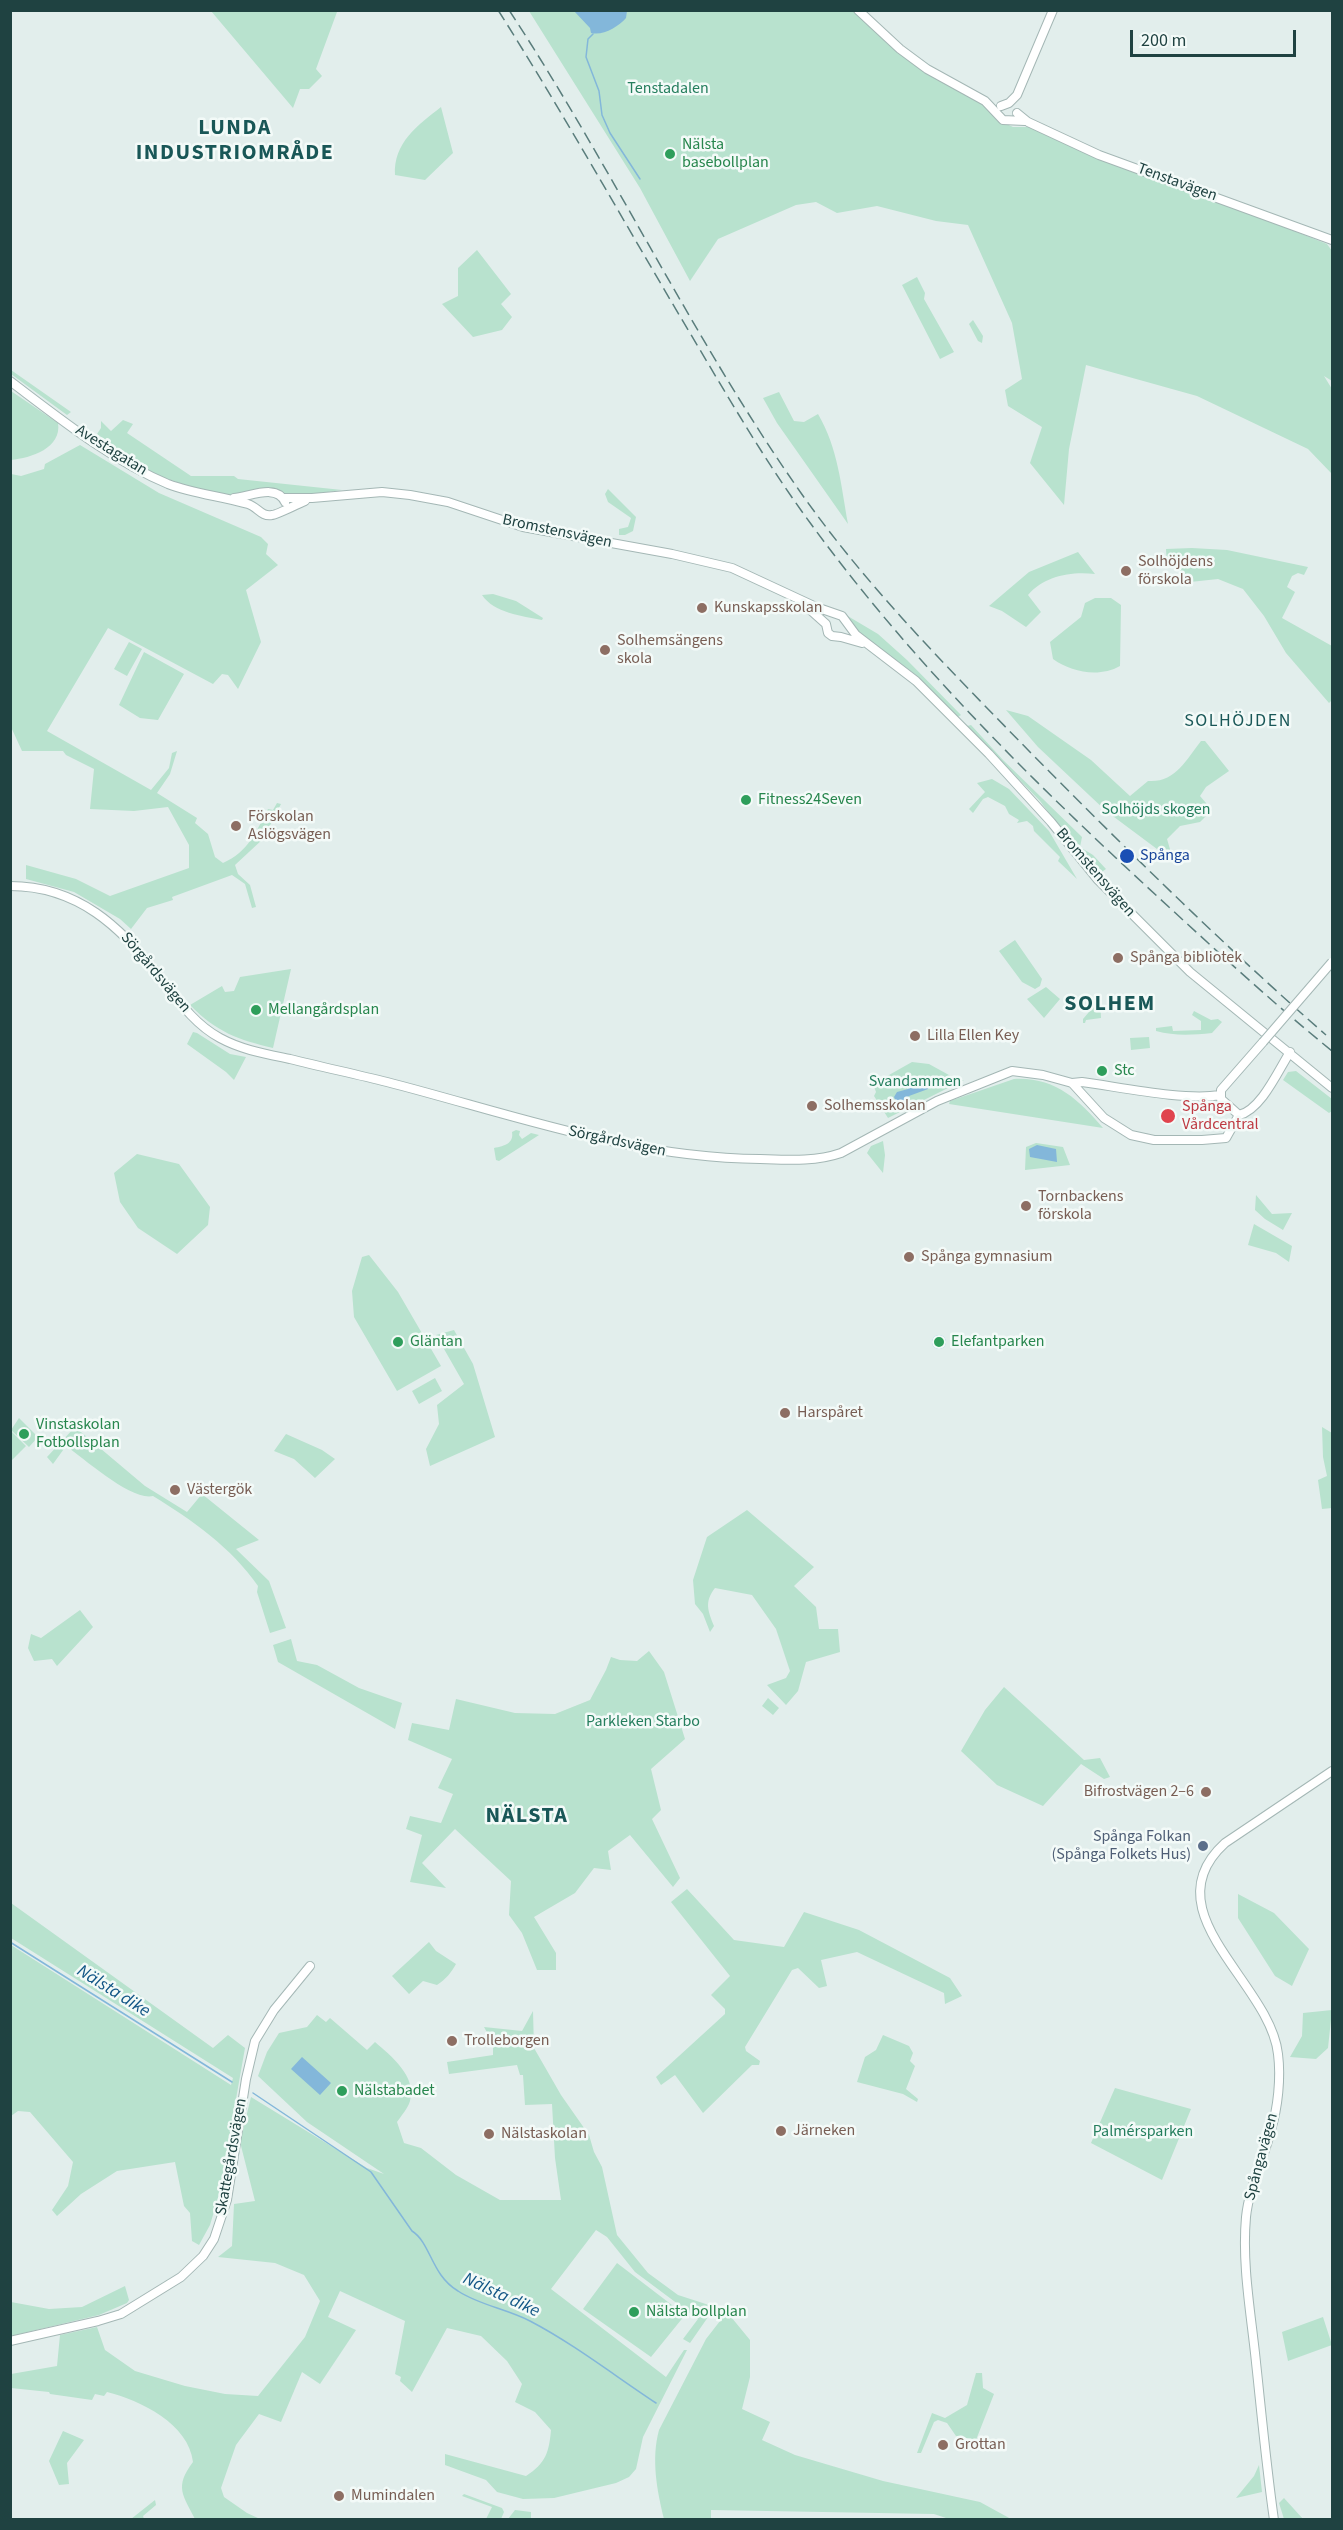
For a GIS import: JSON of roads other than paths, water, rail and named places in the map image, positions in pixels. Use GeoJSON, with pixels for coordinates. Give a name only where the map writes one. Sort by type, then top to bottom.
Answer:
{"type":"FeatureCollection","features":[{"type":"Feature","properties":{"kind":"street","name":"Tenstavägen"},"geometry":{"type":"LineString","coordinates":[[858,10],[900,49],[927,69],[985,101],[1009,110],[1028,122],[1099,155],[1331,241]]}},
{"type":"Feature","properties":{"kind":"street"},"geometry":{"type":"LineString","coordinates":[[1009,110],[1053,10]]}},
{"type":"Feature","properties":{"kind":"street","name":"Avestagatan"},"geometry":{"type":"LineString","coordinates":[[10,381],[48,410],[134,467],[182,489],[250,505],[257,508],[263,515],[279,513],[285,508]]}},
{"type":"Feature","properties":{"kind":"street","name":"Avestagatan"},"geometry":{"type":"LineString","coordinates":[[223,499],[273,492],[284,498]]}},
{"type":"Feature","properties":{"kind":"street","name":"Bromstensvägen"},"geometry":{"type":"LineString","coordinates":[[284,498],[382,492],[448,502],[523,527],[672,554],[732,568],[796,599],[846,619],[849,628],[916,681],[982,747],[1051,822],[1098,880],[1190,972],[1332,1088]]}},
{"type":"Feature","properties":{"kind":"street"},"geometry":{"type":"LineString","coordinates":[[257,508],[256,503],[261,493]]}},
{"type":"Feature","properties":{"kind":"street"},"geometry":{"type":"LineString","coordinates":[[284,498],[285,508]]}},
{"type":"Feature","properties":{"kind":"street","name":"Bromstensvägen"},"geometry":{"type":"LineString","coordinates":[[285,508],[312,498]]}},
{"type":"Feature","properties":{"kind":"street","name":"Bromstensvägen"},"geometry":{"type":"LineString","coordinates":[[796,599],[826,624],[828,633],[832,636],[870,646]]}},
{"type":"Feature","properties":{"kind":"street"},"geometry":{"type":"LineString","coordinates":[[826,624],[836,615]]}},
{"type":"Feature","properties":{"kind":"street"},"geometry":{"type":"LineString","coordinates":[[841,637],[849,628]]}},
{"type":"Feature","properties":{"kind":"street","name":"Sörgårdsvägen"},"geometry":{"type":"LineString","coordinates":[[10,886],[27,887],[63,896],[98,913],[129,939],[195,1020],[211,1033],[235,1045],[385,1082],[566,1132],[642,1149],[718,1159],[816,1159],[841,1152],[937,1101],[1011,1071],[1043,1075],[1072,1083],[1082,1082],[1203,1096],[1220,1095]]}},
{"type":"Feature","properties":{"kind":"street"},"geometry":{"type":"LineString","coordinates":[[1239,1115],[1224,1104],[1220,1095],[1226,1084],[1332,962]]}},
{"type":"Feature","properties":{"kind":"street"},"geometry":{"type":"LineString","coordinates":[[1072,1083],[1114,1126],[1131,1135],[1148,1139],[1226,1138],[1239,1115],[1246,1113],[1258,1102],[1290,1052]]}},
{"type":"Feature","properties":{"kind":"street","name":"Spångavägen"},"geometry":{"type":"LineString","coordinates":[[1274,2520],[1246,2279],[1246,2217],[1250,2196],[1271,2131],[1277,2098],[1279,2055],[1275,2034],[1266,2014],[1226,1957],[1204,1920],[1200,1884],[1210,1857],[1225,1843],[1332,1771]]}},
{"type":"Feature","properties":{"kind":"street","name":"Skattegårdsvägen"},"geometry":{"type":"LineString","coordinates":[[10,2342],[121,2314],[181,2277],[203,2256],[214,2239],[227,2200],[246,2079],[255,2041],[274,2010],[310,1966]]}},
{"type":"Feature","properties":{"kind":"water"},"geometry":{"type":"Polygon","coordinates":[[[574,11],[627,11],[626,18],[619,25],[596,34],[591,33],[590,28],[574,11]]]}},
{"type":"Feature","properties":{"kind":"water"},"geometry":{"type":"Polygon","coordinates":[[[919,1077],[930,1082],[928,1089],[909,1096],[902,1104],[897,1103],[894,1097],[897,1092],[908,1089],[911,1082],[919,1077]]]}},
{"type":"Feature","properties":{"kind":"water"},"geometry":{"type":"Polygon","coordinates":[[[1037,1145],[1056,1149],[1057,1162],[1030,1157],[1029,1149],[1037,1145]]]}},
{"type":"Feature","properties":{"kind":"water","name":"Elefantparken"},"geometry":{"type":"Polygon","coordinates":[[[939,1335],[944,1337],[946,1342],[944,1347],[939,1349],[934,1347],[932,1342],[934,1337],[939,1335]]]}},
{"type":"Feature","properties":{"kind":"water"},"geometry":{"type":"Polygon","coordinates":[[[302,2057],[331,2083],[320,2095],[291,2069],[302,2057]]]}},
{"type":"Feature","properties":{"kind":"waterway"},"geometry":{"type":"LineString","coordinates":[[593,34],[588,39],[586,57],[599,91],[602,115],[610,133],[640,179]]}},
{"type":"Feature","properties":{"kind":"waterway","name":"Nälsta dike"},"geometry":{"type":"LineString","coordinates":[[10,1942],[232,2082]]}},
{"type":"Feature","properties":{"kind":"waterway","name":"Nälsta dike"},"geometry":{"type":"LineString","coordinates":[[253,2093],[371,2172],[423,2243],[442,2277],[458,2291],[546,2330],[656,2403]]}},
{"type":"Feature","properties":{"kind":"railway"},"geometry":{"type":"LineString","coordinates":[[498,10],[744,423],[793,499],[848,573],[887,621],[969,713],[1012,757],[1145,885],[1284,1011],[1332,1051]]}},
{"type":"Feature","properties":{"kind":"railway"},"geometry":{"type":"LineString","coordinates":[[509,10],[583,130],[724,375],[801,493],[854,562],[939,658],[1065,787],[1212,931],[1326,1035]]}},
{"type":"Feature","properties":{"kind":"place","name":"Nälsta basebollplan"},"geometry":{"type":"Point","coordinates":[670,154]}},
{"type":"Feature","properties":{"kind":"place","name":"Solhöjdens förskola"},"geometry":{"type":"Point","coordinates":[1126,571]}},
{"type":"Feature","properties":{"kind":"place","name":"Kunskapsskolan"},"geometry":{"type":"Point","coordinates":[702,608]}},
{"type":"Feature","properties":{"kind":"place","name":"Solhemsängens skola"},"geometry":{"type":"Point","coordinates":[605,650]}},
{"type":"Feature","properties":{"kind":"place","name":"Fitness24Seven"},"geometry":{"type":"Point","coordinates":[746,800]}},
{"type":"Feature","properties":{"kind":"place","name":"Förskolan Aslögsvägen"},"geometry":{"type":"Point","coordinates":[236,826]}},
{"type":"Feature","properties":{"kind":"place","name":"Spånga"},"geometry":{"type":"Point","coordinates":[1127,856]}},
{"type":"Feature","properties":{"kind":"place","name":"Spånga bibliotek"},"geometry":{"type":"Point","coordinates":[1118,958]}},
{"type":"Feature","properties":{"kind":"place","name":"Mellangårdsplan"},"geometry":{"type":"Point","coordinates":[256,1010]}},
{"type":"Feature","properties":{"kind":"place","name":"Lilla Ellen Key"},"geometry":{"type":"Point","coordinates":[915,1036]}},
{"type":"Feature","properties":{"kind":"place","name":"Stc"},"geometry":{"type":"Point","coordinates":[1102,1071]}},
{"type":"Feature","properties":{"kind":"place","name":"Solhemsskolan"},"geometry":{"type":"Point","coordinates":[812,1106]}},
{"type":"Feature","properties":{"kind":"place","name":"Spånga Vårdcentral"},"geometry":{"type":"Point","coordinates":[1168,1116]}},
{"type":"Feature","properties":{"kind":"place","name":"Tornbackens förskola"},"geometry":{"type":"Point","coordinates":[1026,1206]}},
{"type":"Feature","properties":{"kind":"place","name":"Spånga gymnasium"},"geometry":{"type":"Point","coordinates":[909,1257]}},
{"type":"Feature","properties":{"kind":"place","name":"Gläntan"},"geometry":{"type":"Point","coordinates":[398,1342]}},
{"type":"Feature","properties":{"kind":"place","name":"Elefantparken"},"geometry":{"type":"Point","coordinates":[939,1342]}},
{"type":"Feature","properties":{"kind":"place","name":"Harspåret"},"geometry":{"type":"Point","coordinates":[785,1413]}},
{"type":"Feature","properties":{"kind":"place","name":"Vinstaskolan Fotbollsplan"},"geometry":{"type":"Point","coordinates":[24,1434]}},
{"type":"Feature","properties":{"kind":"place","name":"Västergök"},"geometry":{"type":"Point","coordinates":[175,1490]}},
{"type":"Feature","properties":{"kind":"place","name":"Bifrostvägen 2–6"},"geometry":{"type":"Point","coordinates":[1206,1792]}},
{"type":"Feature","properties":{"kind":"place","name":"Spånga Folkan (Spånga Folkets Hus)"},"geometry":{"type":"Point","coordinates":[1203,1846]}},
{"type":"Feature","properties":{"kind":"place","name":"Trolleborgen"},"geometry":{"type":"Point","coordinates":[452,2041]}},
{"type":"Feature","properties":{"kind":"place","name":"Nälstabadet"},"geometry":{"type":"Point","coordinates":[342,2091]}},
{"type":"Feature","properties":{"kind":"place","name":"Järneken"},"geometry":{"type":"Point","coordinates":[781,2131]}},
{"type":"Feature","properties":{"kind":"place","name":"Nälstaskolan"},"geometry":{"type":"Point","coordinates":[489,2134]}},
{"type":"Feature","properties":{"kind":"place","name":"Nälsta bollplan"},"geometry":{"type":"Point","coordinates":[634,2312]}},
{"type":"Feature","properties":{"kind":"place","name":"Grottan"},"geometry":{"type":"Point","coordinates":[943,2445]}},
{"type":"Feature","properties":{"kind":"place","name":"Mumindalen"},"geometry":{"type":"Point","coordinates":[339,2496]}},
{"type":"Feature","properties":{"kind":"district","name":"LUNDA INDUSTRIOMRÅDE"},"geometry":{"type":"Point","coordinates":[235,142]}},
{"type":"Feature","properties":{"kind":"district","name":"SOLHÖJDEN"},"geometry":{"type":"Point","coordinates":[1238,722]}},
{"type":"Feature","properties":{"kind":"district","name":"SOLHEM"},"geometry":{"type":"Point","coordinates":[1110,1005]}},
{"type":"Feature","properties":{"kind":"district","name":"NÄLSTA"},"geometry":{"type":"Point","coordinates":[527,1817]}},
{"type":"Feature","properties":{"kind":"park label","name":"Tenstadalen"},"geometry":{"type":"Point","coordinates":[668,89]}},
{"type":"Feature","properties":{"kind":"park label","name":"Solhöjds skogen"},"geometry":{"type":"Point","coordinates":[1156,810]}},
{"type":"Feature","properties":{"kind":"park label","name":"Svandammen"},"geometry":{"type":"Point","coordinates":[915,1082]}},
{"type":"Feature","properties":{"kind":"park label","name":"Parkleken Starbo"},"geometry":{"type":"Point","coordinates":[643,1722]}},
{"type":"Feature","properties":{"kind":"park label","name":"Palmérsparken"},"geometry":{"type":"Point","coordinates":[1143,2132]}}]}
